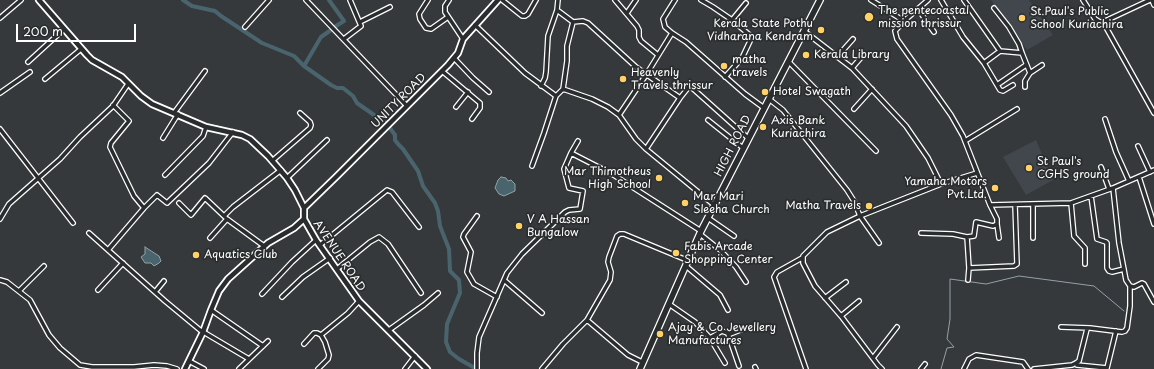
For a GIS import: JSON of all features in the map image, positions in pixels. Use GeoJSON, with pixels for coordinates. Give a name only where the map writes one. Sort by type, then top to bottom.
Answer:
{"type":"FeatureCollection","features":[{"type":"Feature","properties":{"kind":"main road","name":"HIGH ROAD"},"geometry":{"type":"LineString","coordinates":[[640,369],[714,205],[820,0]]}},
{"type":"Feature","properties":{"kind":"street"},"geometry":{"type":"LineString","coordinates":[[0,18],[20,0]]}},
{"type":"Feature","properties":{"kind":"street","name":"AVENUE ROAD"},"geometry":{"type":"LineString","coordinates":[[39,0],[92,60],[122,77],[141,96],[152,104],[206,127],[233,132],[250,139],[287,178],[304,208],[304,219],[316,240],[359,301],[427,369]]}},
{"type":"Feature","properties":{"kind":"street"},"geometry":{"type":"LineString","coordinates":[[245,27],[269,0]]}},
{"type":"Feature","properties":{"kind":"street"},"geometry":{"type":"LineString","coordinates":[[306,0],[406,106]]}},
{"type":"Feature","properties":{"kind":"street"},"geometry":{"type":"LineString","coordinates":[[344,39],[361,26],[350,0]]}},
{"type":"Feature","properties":{"kind":"street"},"geometry":{"type":"LineString","coordinates":[[428,0],[419,14],[420,19],[426,28],[431,29],[448,17]]}},
{"type":"Feature","properties":{"kind":"street"},"geometry":{"type":"LineString","coordinates":[[449,0],[444,9],[463,39]]}},
{"type":"Feature","properties":{"kind":"street","name":"UNITY ROAD"},"geometry":{"type":"LineString","coordinates":[[304,208],[338,176],[442,71],[461,48],[463,39],[498,0]]}},
{"type":"Feature","properties":{"kind":"street"},"geometry":{"type":"LineString","coordinates":[[502,0],[522,16],[528,14],[536,0]]}},
{"type":"Feature","properties":{"kind":"street"},"geometry":{"type":"LineString","coordinates":[[541,86],[546,72],[548,36],[557,10],[558,0]]}},
{"type":"Feature","properties":{"kind":"street"},"geometry":{"type":"LineString","coordinates":[[615,0],[637,26],[641,41],[658,54]]}},
{"type":"Feature","properties":{"kind":"street"},"geometry":{"type":"LineString","coordinates":[[627,13],[636,0]]}},
{"type":"Feature","properties":{"kind":"street"},"geometry":{"type":"LineString","coordinates":[[675,0],[663,19],[665,26],[672,34],[686,42],[745,94],[764,108]]}},
{"type":"Feature","properties":{"kind":"street"},"geometry":{"type":"LineString","coordinates":[[701,0],[732,20],[752,37],[742,58],[725,77]]}},
{"type":"Feature","properties":{"kind":"street"},"geometry":{"type":"LineString","coordinates":[[928,0],[895,31],[897,39],[951,115],[965,141],[977,174],[997,220],[999,238]]}},
{"type":"Feature","properties":{"kind":"street"},"geometry":{"type":"LineString","coordinates":[[941,0],[969,46],[984,63],[1002,91],[1013,85]]}},
{"type":"Feature","properties":{"kind":"street"},"geometry":{"type":"LineString","coordinates":[[964,0],[1000,51]]}},
{"type":"Feature","properties":{"kind":"street"},"geometry":{"type":"LineString","coordinates":[[1083,0],[1095,19],[1100,22],[1151,0],[1154,5]]}},
{"type":"Feature","properties":{"kind":"street"},"geometry":{"type":"LineString","coordinates":[[1136,0],[1139,5]]}},
{"type":"Feature","properties":{"kind":"street"},"geometry":{"type":"LineString","coordinates":[[874,1],[904,21]]}},
{"type":"Feature","properties":{"kind":"street"},"geometry":{"type":"LineString","coordinates":[[732,20],[746,3]]}},
{"type":"Feature","properties":{"kind":"street"},"geometry":{"type":"LineString","coordinates":[[360,22],[390,7]]}},
{"type":"Feature","properties":{"kind":"street"},"geometry":{"type":"LineString","coordinates":[[994,8],[1016,38],[1030,73]]}},
{"type":"Feature","properties":{"kind":"street"},"geometry":{"type":"LineString","coordinates":[[918,9],[934,32]]}},
{"type":"Feature","properties":{"kind":"street"},"geometry":{"type":"LineString","coordinates":[[557,10],[573,22],[583,20],[588,23],[636,67],[680,98]]}},
{"type":"Feature","properties":{"kind":"street"},"geometry":{"type":"LineString","coordinates":[[532,166],[556,96],[563,89],[567,61],[567,46],[573,22]]}},
{"type":"Feature","properties":{"kind":"street"},"geometry":{"type":"LineString","coordinates":[[1103,22],[1153,108],[1154,113]]}},
{"type":"Feature","properties":{"kind":"street"},"geometry":{"type":"LineString","coordinates":[[475,25],[525,73],[556,96]]}},
{"type":"Feature","properties":{"kind":"street"},"geometry":{"type":"LineString","coordinates":[[28,62],[64,29]]}},
{"type":"Feature","properties":{"kind":"street"},"geometry":{"type":"LineString","coordinates":[[804,31],[852,68],[906,126],[928,158],[941,184]]}},
{"type":"Feature","properties":{"kind":"street"},"geometry":{"type":"LineString","coordinates":[[619,115],[672,34]]}},
{"type":"Feature","properties":{"kind":"street"},"geometry":{"type":"LineString","coordinates":[[837,57],[853,39]]}},
{"type":"Feature","properties":{"kind":"street"},"geometry":{"type":"LineString","coordinates":[[45,79],[81,49]]}},
{"type":"Feature","properties":{"kind":"street"},"geometry":{"type":"LineString","coordinates":[[984,63],[1000,51],[1022,53]]}},
{"type":"Feature","properties":{"kind":"street"},"geometry":{"type":"LineString","coordinates":[[852,68],[864,54]]}},
{"type":"Feature","properties":{"kind":"street"},"geometry":{"type":"LineString","coordinates":[[454,58],[489,92]]}},
{"type":"Feature","properties":{"kind":"street"},"geometry":{"type":"LineString","coordinates":[[788,61],[876,151]]}},
{"type":"Feature","properties":{"kind":"street"},"geometry":{"type":"LineString","coordinates":[[997,85],[1026,65]]}},
{"type":"Feature","properties":{"kind":"street"},"geometry":{"type":"LineString","coordinates":[[1025,87],[1030,73],[1042,65]]}},
{"type":"Feature","properties":{"kind":"street"},"geometry":{"type":"LineString","coordinates":[[163,138],[176,114],[205,70]]}},
{"type":"Feature","properties":{"kind":"street"},"geometry":{"type":"LineString","coordinates":[[442,71],[478,100],[481,106],[472,119]]}},
{"type":"Feature","properties":{"kind":"street"},"geometry":{"type":"LineString","coordinates":[[0,93],[30,72]]}},
{"type":"Feature","properties":{"kind":"street"},"geometry":{"type":"LineString","coordinates":[[0,219],[9,204],[60,159],[80,137],[100,120],[128,84]]}},
{"type":"Feature","properties":{"kind":"street"},"geometry":{"type":"LineString","coordinates":[[646,149],[680,98],[690,86],[748,138]]}},
{"type":"Feature","properties":{"kind":"street"},"geometry":{"type":"LineString","coordinates":[[563,89],[608,106],[619,115],[636,139],[646,149],[714,205]]}},
{"type":"Feature","properties":{"kind":"street"},"geometry":{"type":"LineString","coordinates":[[854,109],[872,89]]}},
{"type":"Feature","properties":{"kind":"street"},"geometry":{"type":"LineString","coordinates":[[456,107],[468,92]]}},
{"type":"Feature","properties":{"kind":"street"},"geometry":{"type":"LineString","coordinates":[[769,99],[783,110],[847,190],[854,201],[860,216],[879,243]]}},
{"type":"Feature","properties":{"kind":"street"},"geometry":{"type":"LineString","coordinates":[[113,105],[129,121],[111,143],[110,147],[134,196],[144,208]]}},
{"type":"Feature","properties":{"kind":"street"},"geometry":{"type":"LineString","coordinates":[[965,141],[1017,108]]}},
{"type":"Feature","properties":{"kind":"street"},"geometry":{"type":"LineString","coordinates":[[272,161],[310,128],[310,122],[300,113]]}},
{"type":"Feature","properties":{"kind":"street"},"geometry":{"type":"LineString","coordinates":[[1105,118],[1116,152],[1129,181]]}},
{"type":"Feature","properties":{"kind":"street"},"geometry":{"type":"LineString","coordinates":[[708,120],[743,148]]}},
{"type":"Feature","properties":{"kind":"street"},"geometry":{"type":"LineString","coordinates":[[165,176],[203,136],[206,127]]}},
{"type":"Feature","properties":{"kind":"street"},"geometry":{"type":"LineString","coordinates":[[1,131],[73,223]]}},
{"type":"Feature","properties":{"kind":"street"},"geometry":{"type":"LineString","coordinates":[[108,250],[157,195],[167,203],[209,163],[233,132]]}},
{"type":"Feature","properties":{"kind":"street"},"geometry":{"type":"LineString","coordinates":[[287,178],[327,140]]}},
{"type":"Feature","properties":{"kind":"street"},"geometry":{"type":"LineString","coordinates":[[477,369],[479,337],[504,280],[522,254],[562,215],[569,210],[580,209],[583,192],[581,190],[570,189],[567,185],[564,169],[578,140]]}},
{"type":"Feature","properties":{"kind":"street"},"geometry":{"type":"LineString","coordinates":[[990,205],[1071,203],[1129,181],[1152,171],[1138,146]]}},
{"type":"Feature","properties":{"kind":"street"},"geometry":{"type":"LineString","coordinates":[[571,153],[612,174],[701,232],[736,267],[746,282]]}},
{"type":"Feature","properties":{"kind":"street"},"geometry":{"type":"LineString","coordinates":[[1061,327],[1122,332],[1127,328],[1130,306],[1130,286],[1126,280],[1111,188],[1101,167]]}},
{"type":"Feature","properties":{"kind":"street"},"geometry":{"type":"LineString","coordinates":[[210,238],[226,217],[228,212],[281,170]]}},
{"type":"Feature","properties":{"kind":"street"},"geometry":{"type":"LineString","coordinates":[[806,369],[774,277],[777,272],[802,258],[807,251],[828,232],[860,216],[941,184],[977,174]]}},
{"type":"Feature","properties":{"kind":"street"},"geometry":{"type":"LineString","coordinates":[[1139,177],[1154,224]]}},
{"type":"Feature","properties":{"kind":"street"},"geometry":{"type":"LineString","coordinates":[[320,245],[387,190],[392,192],[419,227]]}},
{"type":"Feature","properties":{"kind":"street"},"geometry":{"type":"LineString","coordinates":[[1091,196],[1097,239],[1106,242],[1107,244],[1107,268],[1112,272],[1124,269]]}},
{"type":"Feature","properties":{"kind":"street"},"geometry":{"type":"LineString","coordinates":[[179,203],[191,216],[205,198],[226,217],[264,246]]}},
{"type":"Feature","properties":{"kind":"street"},"geometry":{"type":"LineString","coordinates":[[1071,203],[1074,236],[1085,248],[1085,264]]}},
{"type":"Feature","properties":{"kind":"street"},"geometry":{"type":"LineString","coordinates":[[1032,204],[1033,238]]}},
{"type":"Feature","properties":{"kind":"street"},"geometry":{"type":"LineString","coordinates":[[969,268],[1014,266],[1017,264],[1014,205]]}},
{"type":"Feature","properties":{"kind":"street"},"geometry":{"type":"LineString","coordinates":[[477,216],[463,237],[471,252],[467,272],[474,284],[497,297]]}},
{"type":"Feature","properties":{"kind":"street"},"geometry":{"type":"LineString","coordinates":[[708,218],[734,236]]}},
{"type":"Feature","properties":{"kind":"street"},"geometry":{"type":"LineString","coordinates":[[185,369],[204,332],[219,291],[228,279],[264,246],[294,228],[304,219]]}},
{"type":"Feature","properties":{"kind":"street"},"geometry":{"type":"LineString","coordinates":[[921,233],[953,234],[967,237],[974,236],[976,222],[993,226],[997,224]]}},
{"type":"Feature","properties":{"kind":"street"},"geometry":{"type":"LineString","coordinates":[[88,233],[155,292],[204,332],[249,359]]}},
{"type":"Feature","properties":{"kind":"street"},"geometry":{"type":"LineString","coordinates":[[542,369],[563,344],[587,320],[610,280],[611,272],[608,262],[609,257],[617,236],[620,234],[624,234],[687,263],[720,295],[728,310]]}},
{"type":"Feature","properties":{"kind":"street"},"geometry":{"type":"LineString","coordinates":[[337,269],[370,242],[379,237],[388,244],[421,293]]}},
{"type":"Feature","properties":{"kind":"street"},"geometry":{"type":"LineString","coordinates":[[967,237],[969,268],[968,280]]}},
{"type":"Feature","properties":{"kind":"street"},"geometry":{"type":"LineString","coordinates":[[262,294],[292,262],[316,240]]}},
{"type":"Feature","properties":{"kind":"street"},"geometry":{"type":"LineString","coordinates":[[282,297],[303,278],[330,258]]}},
{"type":"Feature","properties":{"kind":"street"},"geometry":{"type":"LineString","coordinates":[[802,258],[815,286],[841,316],[882,369]]}},
{"type":"Feature","properties":{"kind":"street"},"geometry":{"type":"LineString","coordinates":[[98,290],[123,263]]}},
{"type":"Feature","properties":{"kind":"street"},"geometry":{"type":"LineString","coordinates":[[19,292],[44,266]]}},
{"type":"Feature","properties":{"kind":"street"},"geometry":{"type":"LineString","coordinates":[[0,280],[7,282],[30,300],[44,325],[60,348],[80,365],[92,367],[134,367],[154,365],[167,366],[177,369]]}},
{"type":"Feature","properties":{"kind":"street"},"geometry":{"type":"LineString","coordinates":[[504,280],[542,313]]}},
{"type":"Feature","properties":{"kind":"street"},"geometry":{"type":"LineString","coordinates":[[155,292],[164,281]]}},
{"type":"Feature","properties":{"kind":"street"},"geometry":{"type":"LineString","coordinates":[[825,298],[846,282]]}},
{"type":"Feature","properties":{"kind":"street"},"geometry":{"type":"LineString","coordinates":[[1130,286],[1134,287],[1142,283],[1144,284],[1154,302]]}},
{"type":"Feature","properties":{"kind":"street"},"geometry":{"type":"LineString","coordinates":[[389,330],[438,293]]}},
{"type":"Feature","properties":{"kind":"street"},"geometry":{"type":"LineString","coordinates":[[321,336],[348,313],[359,301]]}},
{"type":"Feature","properties":{"kind":"street"},"geometry":{"type":"LineString","coordinates":[[841,316],[859,301]]}},
{"type":"Feature","properties":{"kind":"street"},"geometry":{"type":"LineString","coordinates":[[669,304],[695,322],[710,338],[725,363]]}},
{"type":"Feature","properties":{"kind":"street"},"geometry":{"type":"LineString","coordinates":[[211,310],[263,346]]}},
{"type":"Feature","properties":{"kind":"street"},"geometry":{"type":"LineString","coordinates":[[587,320],[628,355],[642,362]]}},
{"type":"Feature","properties":{"kind":"street"},"geometry":{"type":"LineString","coordinates":[[710,338],[722,331],[732,334],[748,327]]}},
{"type":"Feature","properties":{"kind":"street"},"geometry":{"type":"LineString","coordinates":[[873,358],[897,327]]}},
{"type":"Feature","properties":{"kind":"street"},"geometry":{"type":"LineString","coordinates":[[1034,369],[1072,365],[1079,361],[1087,328]]}},
{"type":"Feature","properties":{"kind":"street"},"geometry":{"type":"LineString","coordinates":[[1077,366],[1107,368],[1116,331]]}},
{"type":"Feature","properties":{"kind":"street"},"geometry":{"type":"LineString","coordinates":[[304,344],[314,333],[321,336],[325,342],[329,355],[328,359],[318,369]]}},
{"type":"Feature","properties":{"kind":"street"},"geometry":{"type":"LineString","coordinates":[[728,334],[739,366]]}},
{"type":"Feature","properties":{"kind":"street"},"geometry":{"type":"LineString","coordinates":[[240,369],[268,341]]}},
{"type":"Feature","properties":{"kind":"street"},"geometry":{"type":"LineString","coordinates":[[964,369],[969,359],[976,354],[1023,362],[1028,369]]}},
{"type":"Feature","properties":{"kind":"street"},"geometry":{"type":"LineString","coordinates":[[405,369],[415,356]]}},
{"type":"Feature","properties":{"kind":"street"},"geometry":{"type":"LineString","coordinates":[[189,362],[204,369]]}},
{"type":"Feature","properties":{"kind":"street"},"geometry":{"type":"LineString","coordinates":[[921,369],[925,364]]}},
{"type":"Feature","properties":{"kind":"shaded area","name":"St.Paul's Public School Kuriachira"},"geometry":{"type":"Polygon","coordinates":[[[991,0],[1029,0],[1053,35],[1027,50],[991,0]]]}},
{"type":"Feature","properties":{"kind":"shaded area","name":"St Paul's CGHS ground"},"geometry":{"type":"Polygon","coordinates":[[[1036,140],[1053,180],[1026,195],[1003,157],[1036,140]]]}},
{"type":"Feature","properties":{"kind":"water"},"geometry":{"type":"Polygon","coordinates":[[[501,177],[506,178],[508,181],[511,180],[515,184],[515,191],[504,196],[499,194],[495,188],[501,177]]]}},
{"type":"Feature","properties":{"kind":"water"},"geometry":{"type":"Polygon","coordinates":[[[145,247],[159,256],[161,261],[159,263],[154,266],[151,263],[145,263],[141,257],[145,254],[145,247]]]}},
{"type":"Feature","properties":{"kind":"waterway"},"geometry":{"type":"LineString","coordinates":[[183,0],[192,6],[215,11],[262,43],[294,56],[304,66],[331,85],[337,88],[343,88],[353,96],[357,103],[384,122]]}},
{"type":"Feature","properties":{"kind":"waterway"},"geometry":{"type":"LineString","coordinates":[[329,0],[344,21],[336,26]]}},
{"type":"Feature","properties":{"kind":"waterway"},"geometry":{"type":"LineString","coordinates":[[304,66],[321,37],[331,30]]}},
{"type":"Feature","properties":{"kind":"waterway"},"geometry":{"type":"LineString","coordinates":[[389,127],[395,135],[395,140],[418,171],[423,186],[435,203],[438,211],[440,226],[449,249],[450,271],[459,280],[460,293],[447,324],[446,342],[450,352],[473,367]]}},
{"type":"Feature","properties":{"kind":"waterway"},"geometry":{"type":"LineString","coordinates":[[941,369],[947,348],[954,347],[947,339],[950,319],[950,279],[986,284],[1019,276],[1094,286],[1124,311]]}},
{"type":"Feature","properties":{"kind":"place","name":"The pentecoastal mission thrissur"},"geometry":{"type":"Point","coordinates":[869,17]}},
{"type":"Feature","properties":{"kind":"place","name":"St.Paul's Public School Kuriachira"},"geometry":{"type":"Point","coordinates":[1022,18]}},
{"type":"Feature","properties":{"kind":"place","name":"Kerala State Pothu Vidharana Kendram"},"geometry":{"type":"Point","coordinates":[821,30]}},
{"type":"Feature","properties":{"kind":"place","name":"Kerala Library"},"geometry":{"type":"Point","coordinates":[806,55]}},
{"type":"Feature","properties":{"kind":"place","name":"matha travels"},"geometry":{"type":"Point","coordinates":[724,66]}},
{"type":"Feature","properties":{"kind":"place","name":"Heavenly Travels thrissur"},"geometry":{"type":"Point","coordinates":[623,79]}},
{"type":"Feature","properties":{"kind":"place","name":"Hotel Swagath"},"geometry":{"type":"Point","coordinates":[765,92]}},
{"type":"Feature","properties":{"kind":"place","name":"Axis Bank Kuriachira"},"geometry":{"type":"Point","coordinates":[763,127]}},
{"type":"Feature","properties":{"kind":"place","name":"St Paul's CGHS ground"},"geometry":{"type":"Point","coordinates":[1029,168]}},
{"type":"Feature","properties":{"kind":"place","name":"Mar Thimotheus High School"},"geometry":{"type":"Point","coordinates":[659,178]}},
{"type":"Feature","properties":{"kind":"place","name":"Yamaha Motors Pvt.Ltd."},"geometry":{"type":"Point","coordinates":[995,188]}},
{"type":"Feature","properties":{"kind":"place","name":"Mar Mari Sleeha Church"},"geometry":{"type":"Point","coordinates":[685,203]}},
{"type":"Feature","properties":{"kind":"place","name":"Matha Travels"},"geometry":{"type":"Point","coordinates":[869,206]}},
{"type":"Feature","properties":{"kind":"place","name":"V A Hassan Bungalow"},"geometry":{"type":"Point","coordinates":[519,226]}},
{"type":"Feature","properties":{"kind":"place","name":"Fabis Arcade Shopping Center"},"geometry":{"type":"Point","coordinates":[676,253]}},
{"type":"Feature","properties":{"kind":"place","name":"Aquatics Club"},"geometry":{"type":"Point","coordinates":[196,255]}},
{"type":"Feature","properties":{"kind":"place","name":"Ajay & Co Jewellery Manufactures"},"geometry":{"type":"Point","coordinates":[660,334]}}]}
